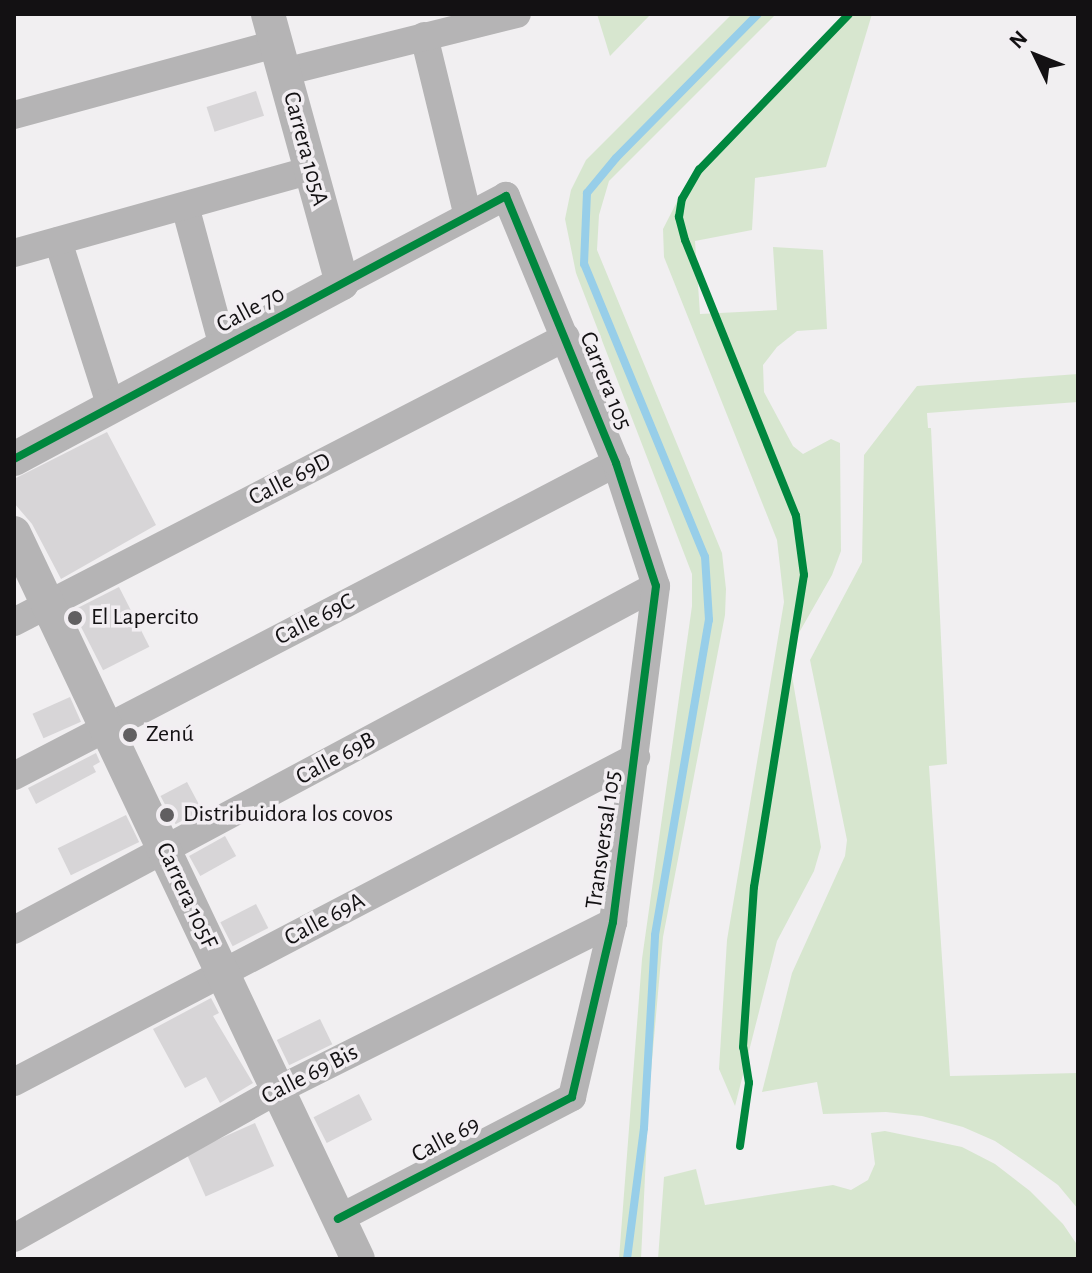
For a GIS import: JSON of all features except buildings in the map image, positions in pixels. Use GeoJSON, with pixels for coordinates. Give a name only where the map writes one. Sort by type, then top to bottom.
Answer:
{"type":"FeatureCollection","features":[{"type":"Feature","properties":{"kind":"street"},"geometry":{"type":"LineString","coordinates":[[14,115],[276,43],[424,36],[517,14]]}},
{"type":"Feature","properties":{"kind":"street"},"geometry":{"type":"LineString","coordinates":[[424,36],[468,216]]}},
{"type":"Feature","properties":{"kind":"street","name":"Carrera 105A"},"geometry":{"type":"LineString","coordinates":[[276,43],[342,283]]}},
{"type":"Feature","properties":{"kind":"street"},"geometry":{"type":"LineString","coordinates":[[14,253],[311,170]]}},
{"type":"Feature","properties":{"kind":"street","name":"Calle 70"},"geometry":{"type":"LineString","coordinates":[[14,459],[506,196]]}},
{"type":"Feature","properties":{"kind":"street","name":"Carrera 105"},"geometry":{"type":"LineString","coordinates":[[506,196],[616,463],[656,586]]}},
{"type":"Feature","properties":{"kind":"street"},"geometry":{"type":"LineString","coordinates":[[185,206],[223,347]]}},
{"type":"Feature","properties":{"kind":"street"},"geometry":{"type":"LineString","coordinates":[[58,241],[111,407]]}},
{"type":"Feature","properties":{"kind":"street","name":"Calle 69D"},"geometry":{"type":"LineString","coordinates":[[14,622],[566,337]]}},
{"type":"Feature","properties":{"kind":"street","name":"Calle 69C"},"geometry":{"type":"LineString","coordinates":[[14,776],[616,463]]}},
{"type":"Feature","properties":{"kind":"street","name":"Carrera 105F"},"geometry":{"type":"LineString","coordinates":[[14,533],[358,1259]]}},
{"type":"Feature","properties":{"kind":"street","name":"Transversal 105"},"geometry":{"type":"LineString","coordinates":[[572,1097],[613,922],[656,586]]}},
{"type":"Feature","properties":{"kind":"street","name":"Calle 69B"},"geometry":{"type":"LineString","coordinates":[[14,930],[165,852],[656,586]]}},
{"type":"Feature","properties":{"kind":"street","name":"Calle 69A"},"geometry":{"type":"LineString","coordinates":[[14,1082],[636,757]]}},
{"type":"Feature","properties":{"kind":"street","name":"Calle 69 Bis"},"geometry":{"type":"LineString","coordinates":[[14,1238],[278,1090],[613,922]]}},
{"type":"Feature","properties":{"kind":"street","name":"Calle 69"},"geometry":{"type":"LineString","coordinates":[[338,1219],[572,1097]]}},
{"type":"Feature","properties":{"kind":"green space"},"geometry":{"type":"Polygon","coordinates":[[[597,14],[651,14],[610,56],[597,14]]]}},
{"type":"Feature","properties":{"kind":"green space"},"geometry":{"type":"Polygon","coordinates":[[[732,14],[776,14],[609,181],[599,215],[597,250],[722,553],[726,589],[725,615],[663,937],[649,1094],[641,1259],[619,1259],[642,959],[692,606],[692,574],[576,273],[565,219],[571,190],[586,160],[732,14]]]}},
{"type":"Feature","properties":{"kind":"green space"},"geometry":{"type":"Polygon","coordinates":[[[854,14],[872,14],[826,167],[755,178],[752,230],[695,241],[700,314],[777,310],[773,247],[823,250],[827,329],[797,331],[777,347],[763,365],[764,392],[793,446],[803,454],[831,439],[840,443],[841,551],[832,575],[788,652],[821,847],[814,871],[777,941],[735,1106],[719,1069],[727,940],[784,602],[777,540],[664,257],[663,229],[683,190],[854,14]]]}},
{"type":"Feature","properties":{"kind":"green space"},"geometry":{"type":"Polygon","coordinates":[[[1078,374],[1078,402],[927,413],[928,428],[931,428],[947,764],[929,766],[950,1076],[1078,1073],[1078,1209],[1058,1185],[1026,1162],[995,1141],[963,1127],[922,1116],[886,1112],[823,1114],[817,1082],[762,1092],[792,973],[845,856],[847,840],[810,660],[862,562],[864,455],[917,386],[1078,374]]]}},
{"type":"Feature","properties":{"kind":"green space"},"geometry":{"type":"Polygon","coordinates":[[[885,1131],[962,1147],[995,1164],[1030,1191],[1063,1224],[1078,1246],[1078,1259],[658,1259],[664,1177],[696,1169],[705,1205],[833,1185],[851,1190],[868,1180],[875,1164],[871,1133],[885,1131]]]}},
{"type":"Feature","properties":{"kind":"waterway"},"geometry":{"type":"LineString","coordinates":[[627,1259],[644,1128],[655,935],[709,620],[705,557],[584,264],[587,193],[616,158],[758,14]]}},
{"type":"Feature","properties":{"kind":"cycle path"},"geometry":{"type":"LineString","coordinates":[[740,1146],[749,1083],[743,1047],[754,887],[804,575],[796,516],[685,240],[679,217],[682,199],[699,170],[849,14]]}},
{"type":"Feature","properties":{"kind":"cycle path"},"geometry":{"type":"LineString","coordinates":[[14,459],[506,196],[616,463],[656,586],[613,922],[572,1097],[338,1219]]}},
{"type":"Feature","properties":{"kind":"place","name":"El Lapercito"},"geometry":{"type":"Point","coordinates":[75,618]}},
{"type":"Feature","properties":{"kind":"place","name":"Zenú"},"geometry":{"type":"Point","coordinates":[130,735]}},
{"type":"Feature","properties":{"kind":"place","name":"Distribuidora los covos"},"geometry":{"type":"Point","coordinates":[167,815]}}]}
